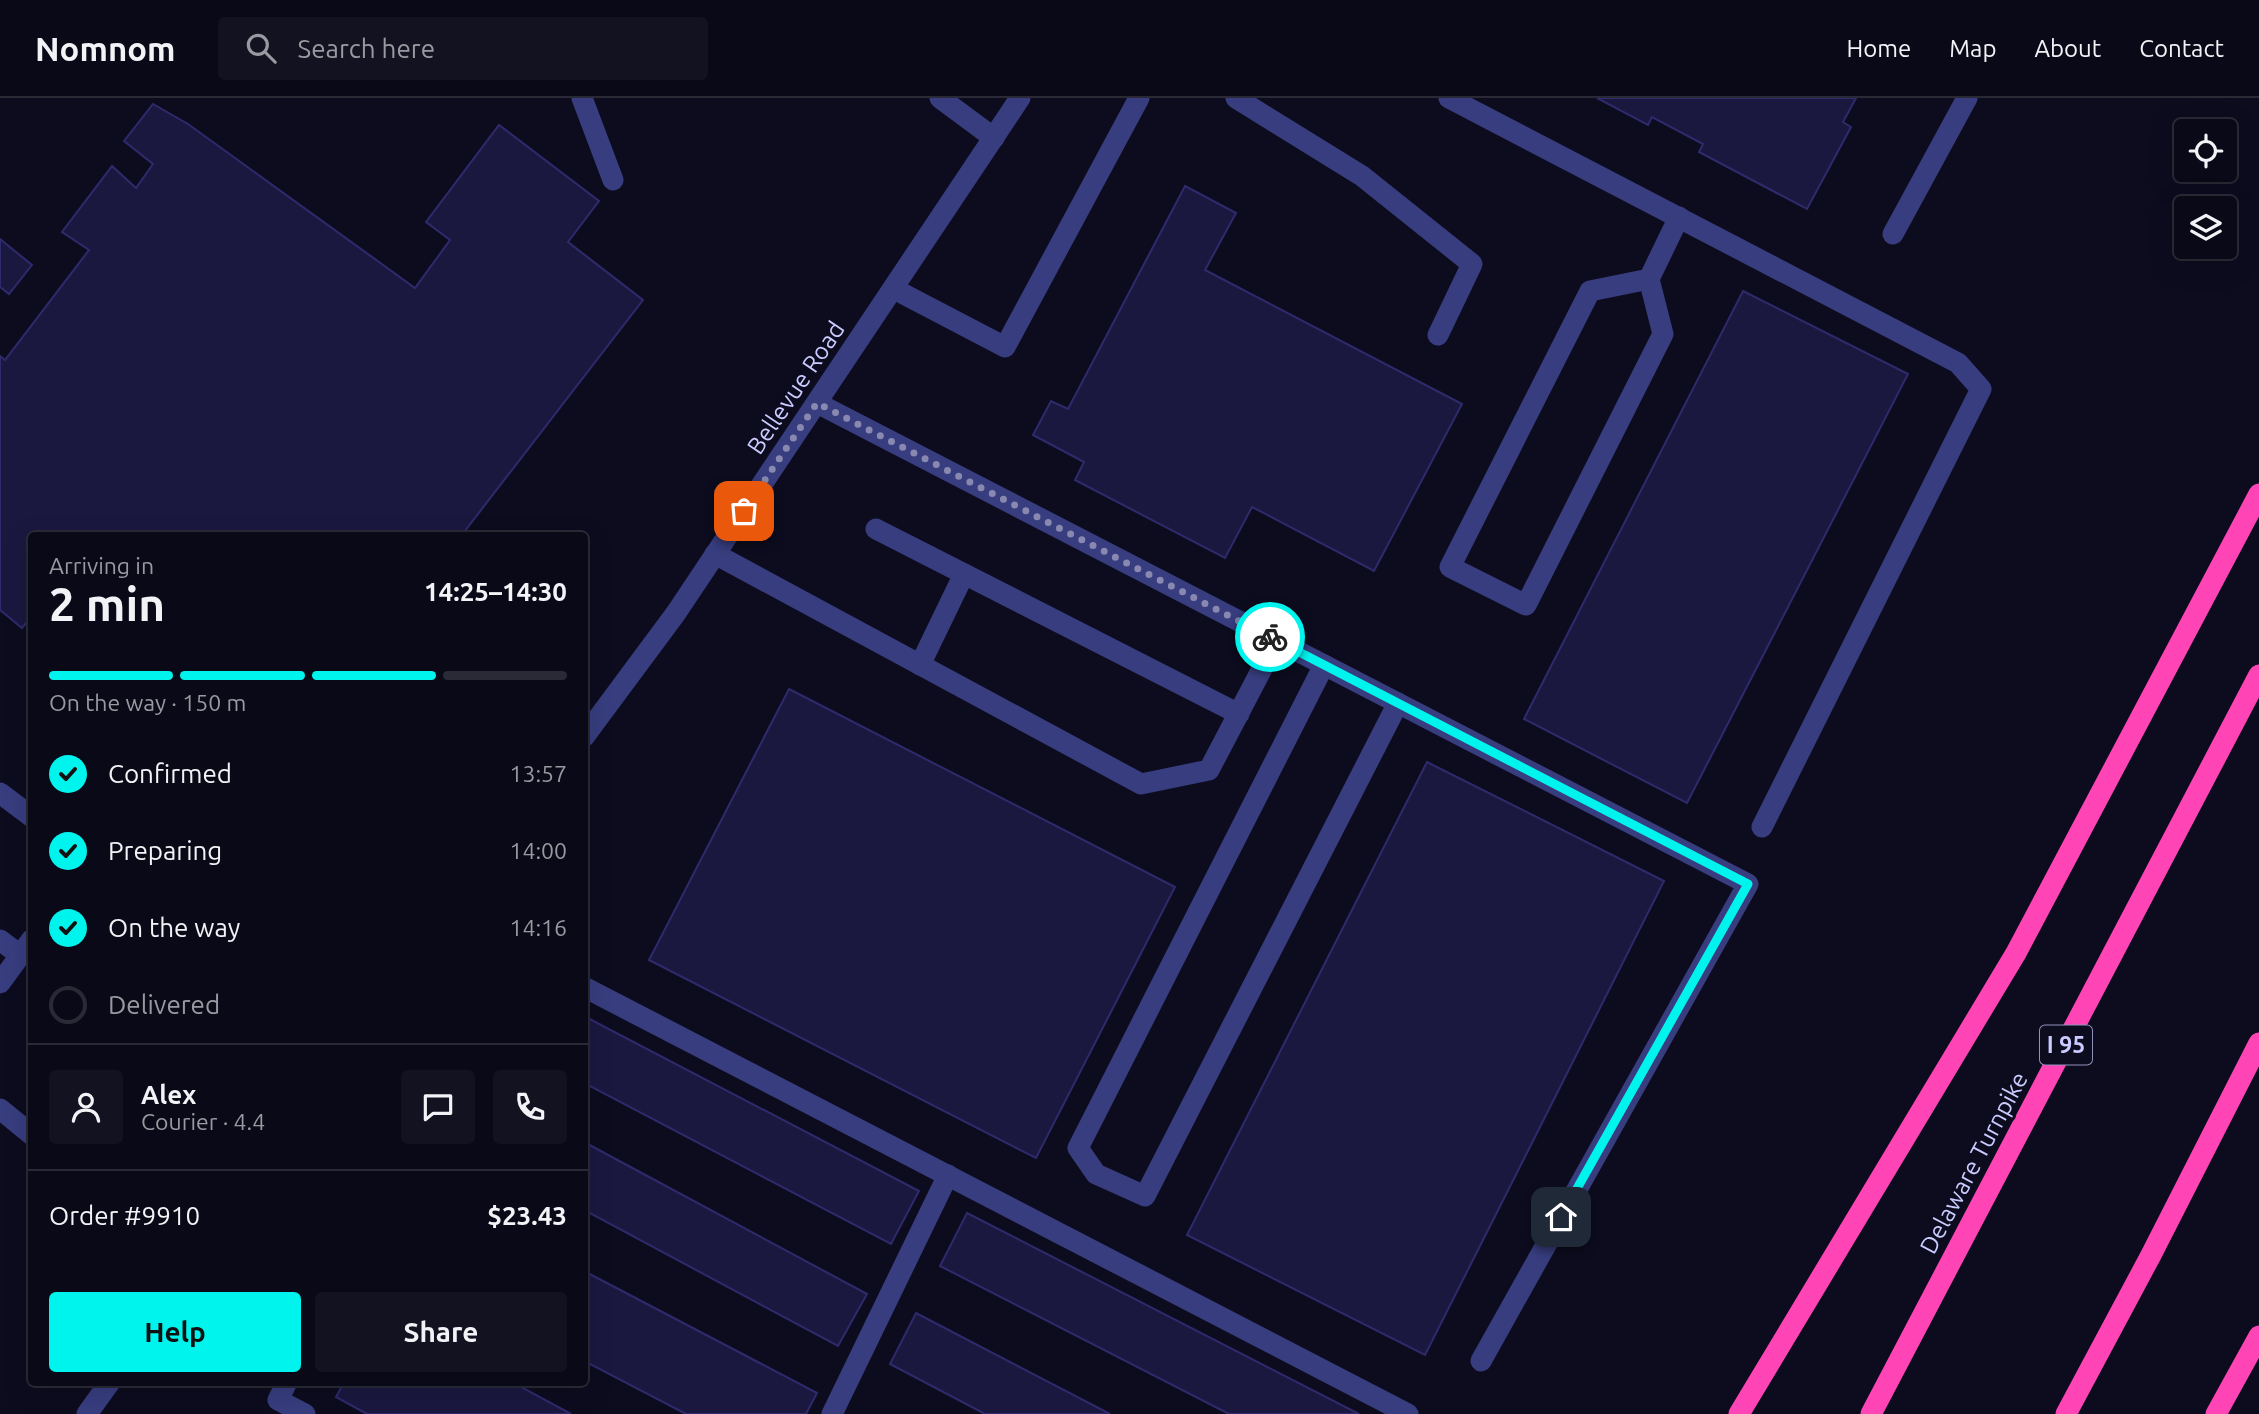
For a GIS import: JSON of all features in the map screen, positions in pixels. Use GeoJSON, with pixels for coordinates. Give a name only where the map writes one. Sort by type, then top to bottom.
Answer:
{"type":"FeatureCollection","features":[{"type":"Feature","properties":{"kind":"highway"},"geometry":{"type":"LineString","coordinates":[[1739,1414],[2017,953],[2259,494]]}},
{"type":"Feature","properties":{"kind":"highway","name":"Delaware Turnpike"},"geometry":{"type":"LineString","coordinates":[[1871,1414],[2259,675]]}},
{"type":"Feature","properties":{"kind":"highway"},"geometry":{"type":"LineString","coordinates":[[2066,1414],[2259,1043]]}},
{"type":"Feature","properties":{"kind":"highway"},"geometry":{"type":"LineString","coordinates":[[2216,1414],[2259,1336]]}},
{"type":"Feature","properties":{"kind":"street"},"geometry":{"type":"LineString","coordinates":[[582,98],[613,180]]}},
{"type":"Feature","properties":{"kind":"street"},"geometry":{"type":"LineString","coordinates":[[940,98],[993,138]]}},
{"type":"Feature","properties":{"kind":"street","name":"Bellevue Road"},"geometry":{"type":"LineString","coordinates":[[588,732],[676,613],[1020,98]]}},
{"type":"Feature","properties":{"kind":"street"},"geometry":{"type":"LineString","coordinates":[[894,289],[1005,347],[1139,98]]}},
{"type":"Feature","properties":{"kind":"street"},"geometry":{"type":"LineString","coordinates":[[1236,98],[1362,176],[1472,264],[1438,335]]}},
{"type":"Feature","properties":{"kind":"street"},"geometry":{"type":"LineString","coordinates":[[1449,98],[1958,363],[1981,389],[1762,827]]}},
{"type":"Feature","properties":{"kind":"street"},"geometry":{"type":"LineString","coordinates":[[1893,234],[1967,98]]}},
{"type":"Feature","properties":{"kind":"street"},"geometry":{"type":"LineString","coordinates":[[1649,279],[1590,291],[1450,567],[1526,605],[1663,334],[1649,279],[1679,217]]}},
{"type":"Feature","properties":{"kind":"street"},"geometry":{"type":"LineString","coordinates":[[817,403],[1748,884],[1481,1360]]}},
{"type":"Feature","properties":{"kind":"street"},"geometry":{"type":"LineString","coordinates":[[876,529],[1239,714]]}},
{"type":"Feature","properties":{"kind":"street"},"geometry":{"type":"LineString","coordinates":[[715,554],[1141,784],[1209,770],[1276,640]]}},
{"type":"Feature","properties":{"kind":"street"},"geometry":{"type":"LineString","coordinates":[[920,665],[964,574]]}},
{"type":"Feature","properties":{"kind":"street"},"geometry":{"type":"LineString","coordinates":[[1324,665],[1077,1148],[1096,1174],[1145,1196],[1398,704]]}},
{"type":"Feature","properties":{"kind":"street"},"geometry":{"type":"LineString","coordinates":[[0,793],[28,814]]}},
{"type":"Feature","properties":{"kind":"street"},"geometry":{"type":"LineString","coordinates":[[0,940],[26,947],[0,983]]}},
{"type":"Feature","properties":{"kind":"street"},"geometry":{"type":"LineString","coordinates":[[588,990],[1408,1414]]}},
{"type":"Feature","properties":{"kind":"street"},"geometry":{"type":"LineString","coordinates":[[0,1109],[28,1132]]}},
{"type":"Feature","properties":{"kind":"street"},"geometry":{"type":"LineString","coordinates":[[832,1414],[948,1175]]}},
{"type":"Feature","properties":{"kind":"street"},"geometry":{"type":"LineString","coordinates":[[87,1414],[107,1386]]}},
{"type":"Feature","properties":{"kind":"street"},"geometry":{"type":"LineString","coordinates":[[285,1386],[278,1400],[305,1414]]}},
{"type":"Feature","properties":{"kind":"building"},"geometry":{"type":"Polygon","coordinates":[[[1597,98],[1856,98],[1843,122],[1851,127],[1807,209],[1699,152],[1703,144],[1652,117],[1648,125],[1597,98]]]}},
{"type":"Feature","properties":{"kind":"building"},"geometry":{"type":"Polygon","coordinates":[[[153,104],[188,124],[415,288],[450,240],[426,222],[499,125],[599,201],[568,242],[643,300],[464,532],[28,532],[28,621],[22,628],[0,610],[0,356],[5,360],[89,250],[62,232],[112,166],[136,188],[153,164],[124,141],[153,104]]]}},
{"type":"Feature","properties":{"kind":"building"},"geometry":{"type":"Polygon","coordinates":[[[1185,186],[1236,213],[1205,270],[1462,404],[1374,571],[1252,507],[1225,558],[1075,480],[1084,462],[1033,435],[1051,401],[1068,409],[1185,186]]]}},
{"type":"Feature","properties":{"kind":"building"},"geometry":{"type":"Polygon","coordinates":[[[0,239],[32,265],[9,294],[0,287],[0,239]]]}},
{"type":"Feature","properties":{"kind":"building"},"geometry":{"type":"Polygon","coordinates":[[[1743,291],[1908,374],[1687,803],[1524,719],[1743,291]]]}},
{"type":"Feature","properties":{"kind":"building"},"geometry":{"type":"Polygon","coordinates":[[[789,689],[1175,887],[1036,1158],[649,960],[789,689]]]}},
{"type":"Feature","properties":{"kind":"building"},"geometry":{"type":"Polygon","coordinates":[[[1427,762],[1664,881],[1425,1355],[1187,1235],[1427,762]]]}},
{"type":"Feature","properties":{"kind":"building"},"geometry":{"type":"Polygon","coordinates":[[[588,1018],[919,1191],[891,1244],[588,1085],[588,1018]]]}},
{"type":"Feature","properties":{"kind":"building"},"geometry":{"type":"Polygon","coordinates":[[[588,1144],[867,1294],[838,1346],[588,1212],[588,1144]]]}},
{"type":"Feature","properties":{"kind":"building"},"geometry":{"type":"Polygon","coordinates":[[[967,1213],[1359,1414],[1229,1414],[940,1266],[967,1213]]]}},
{"type":"Feature","properties":{"kind":"building"},"geometry":{"type":"Polygon","coordinates":[[[588,1273],[817,1393],[806,1414],[686,1414],[588,1363],[588,1273]]]}},
{"type":"Feature","properties":{"kind":"building"},"geometry":{"type":"Polygon","coordinates":[[[916,1313],[1110,1414],[985,1414],[890,1364],[916,1313]]]}},
{"type":"Feature","properties":{"kind":"building"},"geometry":{"type":"Polygon","coordinates":[[[342,1386],[519,1386],[571,1414],[367,1414],[336,1397],[342,1386]]]}},
{"type":"Feature","properties":{"kind":"way so far"},"geometry":{"type":"LineString","coordinates":[[744,511],[817,403],[1270,637]]}},
{"type":"Feature","properties":{"kind":"route"},"geometry":{"type":"LineString","coordinates":[[1270,637],[1748,884],[1561,1217]]}}]}
